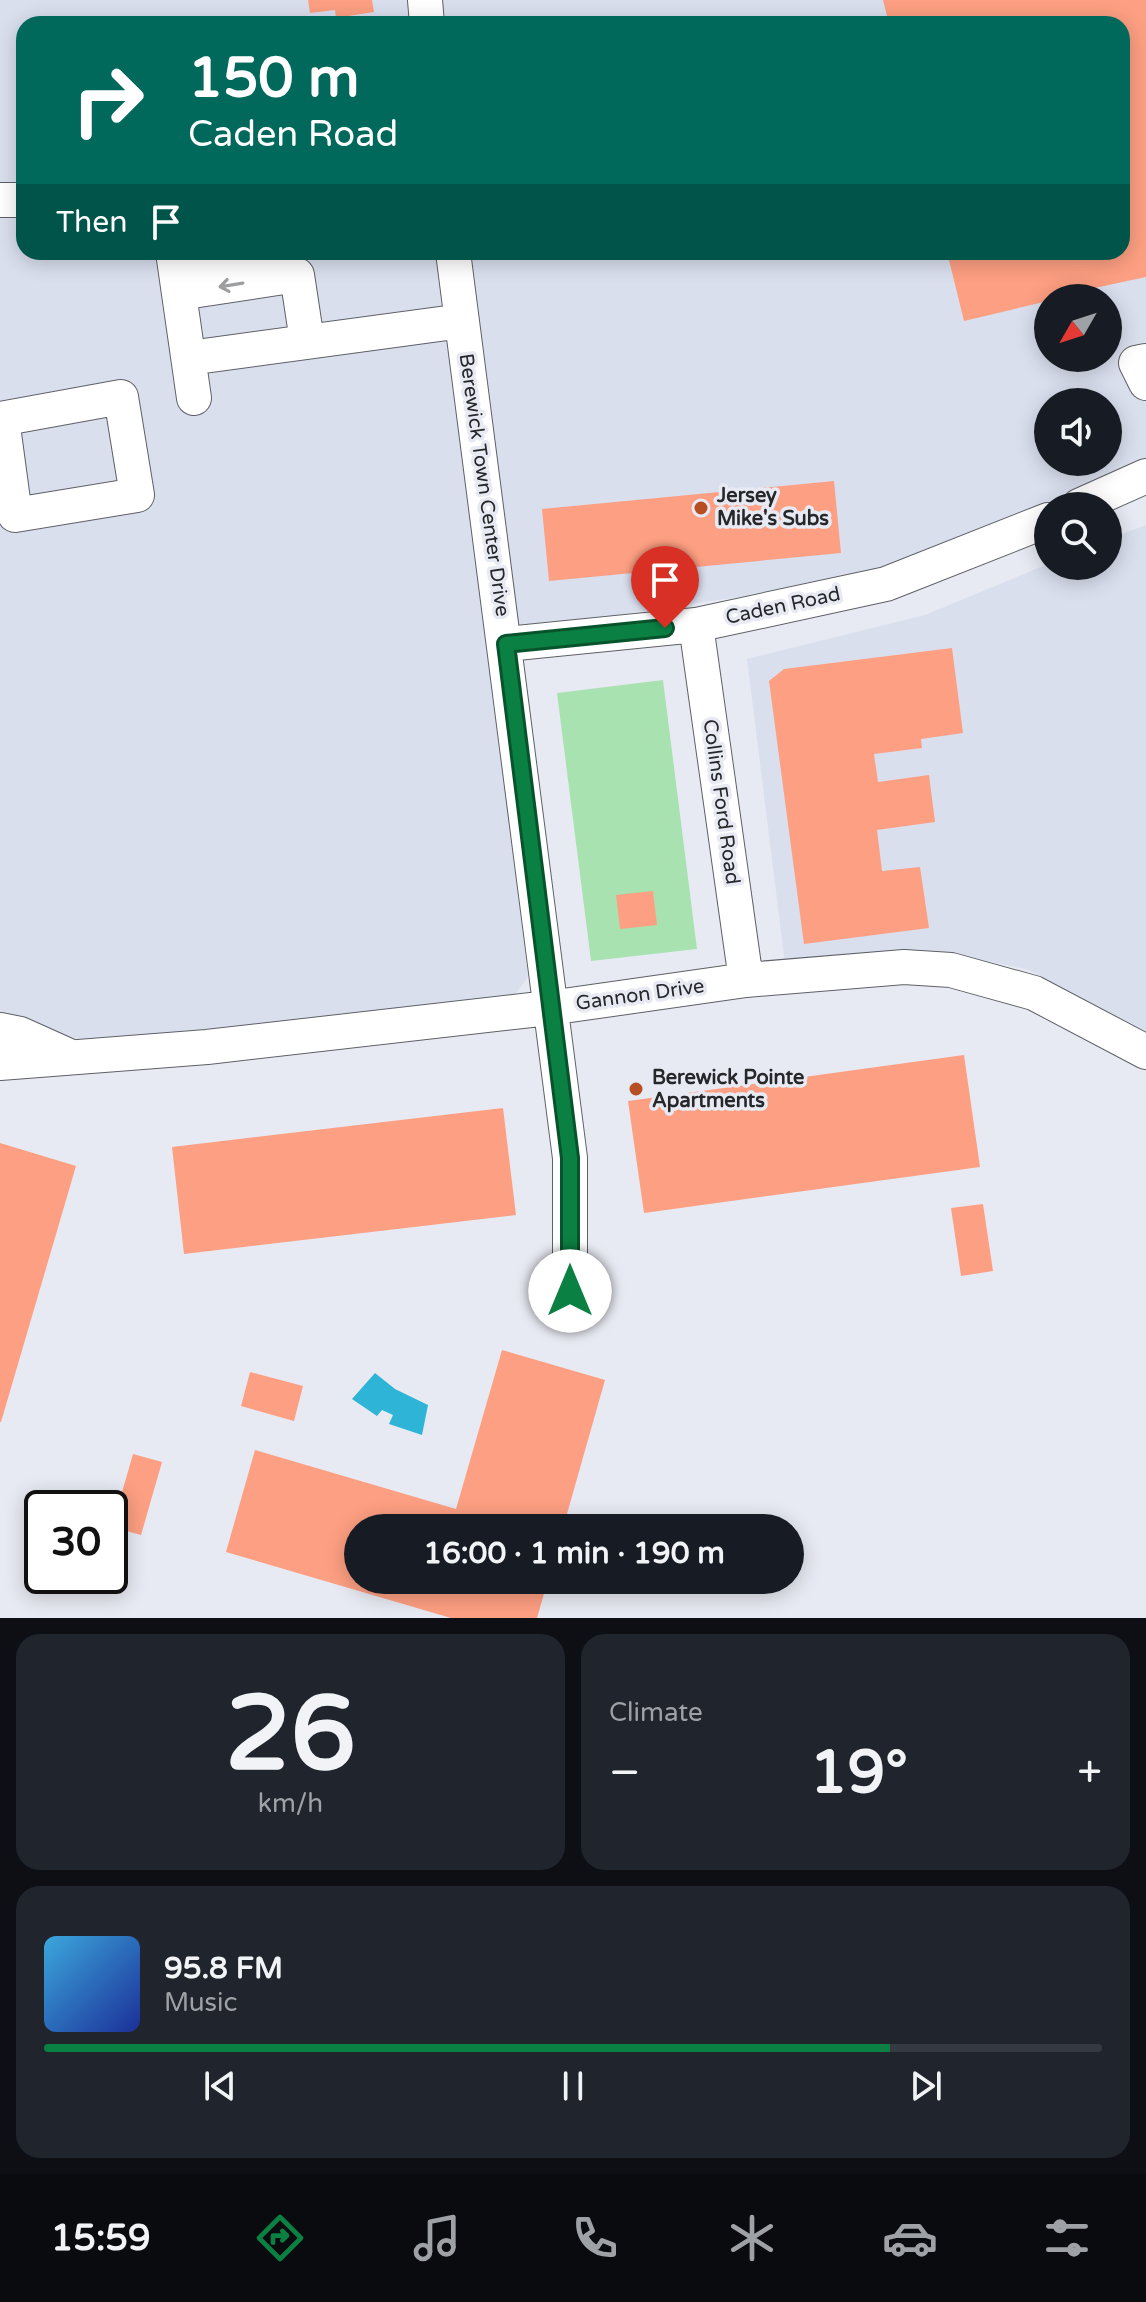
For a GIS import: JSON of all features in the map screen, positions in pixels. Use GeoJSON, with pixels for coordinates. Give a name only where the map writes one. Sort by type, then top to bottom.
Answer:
{"type":"FeatureCollection","features":[{"type":"Feature","properties":{"kind":"street"},"geometry":{"type":"LineString","coordinates":[[194,398],[176,270],[225,260]]}},
{"type":"Feature","properties":{"kind":"street"},"geometry":{"type":"LineString","coordinates":[[266,260],[283,276],[297,275],[307,341]]}},
{"type":"Feature","properties":{"kind":"street","name":"Berewick Town Center Drive"},"geometry":{"type":"LineString","coordinates":[[454,260],[570,1158],[570,1291]]}},
{"type":"Feature","properties":{"kind":"street"},"geometry":{"type":"LineString","coordinates":[[189,358],[462,321]]}},
{"type":"Feature","properties":{"kind":"street"},"geometry":{"type":"LineString","coordinates":[[1146,361],[1136,363],[1146,383]]}},
{"type":"Feature","properties":{"kind":"street"},"geometry":{"type":"LineString","coordinates":[[121,397],[137,495],[15,515],[1,419],[121,397]]}},
{"type":"Feature","properties":{"kind":"street"},"geometry":{"type":"LineString","coordinates":[[1110,492],[1146,476]]}},
{"type":"Feature","properties":{"kind":"street","name":"Caden Road"},"geometry":{"type":"LineString","coordinates":[[506,644],[696,625],[886,584],[1034,526]]}},
{"type":"Feature","properties":{"kind":"street","name":"Collins Ford Road"},"geometry":{"type":"LineString","coordinates":[[696,625],[746,980]]}},
{"type":"Feature","properties":{"kind":"street","name":"Gannon Drive"},"geometry":{"type":"LineString","coordinates":[[0,1063],[69,1056],[133,1055],[549,1008],[746,980],[904,967],[951,970],[1034,993],[1146,1052]]}},
{"type":"Feature","properties":{"kind":"street","name":"Gannon Drive"},"geometry":{"type":"LineString","coordinates":[[0,1030],[20,1034],[69,1056]]}},
{"type":"Feature","properties":{"kind":"shaded area"},"geometry":{"type":"Polygon","coordinates":[[[0,0],[1146,0],[1146,462],[1122,473],[1122,388],[1034,388],[1034,476],[1116,476],[1082,492],[1034,492],[1034,513],[888,572],[874,569],[744,596],[590,619],[488,643],[528,977],[514,996],[127,1043],[94,1042],[0,1021],[0,0]]]}},
{"type":"Feature","properties":{"kind":"shaded area"},"geometry":{"type":"Polygon","coordinates":[[[1146,525],[1146,1033],[1029,970],[972,958],[917,952],[785,964],[747,659],[925,615],[1034,570],[1034,580],[1122,580],[1122,534],[1146,525]]]}},
{"type":"Feature","properties":{"kind":"green space"},"geometry":{"type":"Polygon","coordinates":[[[663,680],[697,949],[591,961],[557,693],[663,680]]]}},
{"type":"Feature","properties":{"kind":"water"},"geometry":{"type":"Polygon","coordinates":[[[375,1373],[395,1389],[428,1405],[422,1435],[389,1424],[393,1415],[382,1410],[377,1416],[352,1399],[375,1373]]]}},
{"type":"Feature","properties":{"kind":"building"},"geometry":{"type":"Polygon","coordinates":[[[308,0],[372,0],[374,12],[349,16],[336,16],[335,10],[310,13],[308,0]]]}},
{"type":"Feature","properties":{"kind":"building"},"geometry":{"type":"Polygon","coordinates":[[[883,0],[1146,0],[1146,277],[1113,284],[1034,284],[1034,304],[964,321],[949,260],[1130,260],[1130,16],[887,16],[883,0]]]}},
{"type":"Feature","properties":{"kind":"building"},"geometry":{"type":"Polygon","coordinates":[[[834,481],[841,553],[549,581],[542,509],[834,481]]]}},
{"type":"Feature","properties":{"kind":"building"},"geometry":{"type":"Polygon","coordinates":[[[952,648],[963,733],[921,739],[922,748],[874,754],[878,782],[929,775],[935,822],[877,830],[882,871],[920,867],[929,928],[804,944],[769,681],[784,669],[952,648]]]}},
{"type":"Feature","properties":{"kind":"building"},"geometry":{"type":"Polygon","coordinates":[[[653,891],[657,925],[620,929],[616,895],[653,891]]]}},
{"type":"Feature","properties":{"kind":"building"},"geometry":{"type":"Polygon","coordinates":[[[964,1055],[980,1167],[644,1213],[628,1101],[964,1055]]]}},
{"type":"Feature","properties":{"kind":"building"},"geometry":{"type":"Polygon","coordinates":[[[503,1108],[516,1215],[184,1254],[172,1147],[503,1108]]]}},
{"type":"Feature","properties":{"kind":"building"},"geometry":{"type":"Polygon","coordinates":[[[0,1143],[76,1166],[1,1422],[0,1422],[0,1143]]]}},
{"type":"Feature","properties":{"kind":"building"},"geometry":{"type":"Polygon","coordinates":[[[983,1204],[993,1271],[961,1276],[951,1208],[983,1204]]]}},
{"type":"Feature","properties":{"kind":"building"},"geometry":{"type":"Polygon","coordinates":[[[502,1350],[605,1380],[567,1514],[344,1514],[344,1587],[226,1552],[255,1450],[456,1509],[502,1350]]]}},
{"type":"Feature","properties":{"kind":"building"},"geometry":{"type":"Polygon","coordinates":[[[250,1372],[303,1386],[294,1421],[241,1406],[250,1372]]]}},
{"type":"Feature","properties":{"kind":"building"},"geometry":{"type":"Polygon","coordinates":[[[133,1454],[162,1462],[141,1535],[128,1531],[128,1490],[123,1490],[133,1454]]]}},
{"type":"Feature","properties":{"kind":"building"},"geometry":{"type":"Polygon","coordinates":[[[369,1594],[544,1594],[537,1618],[451,1618],[369,1594]]]}},
{"type":"Feature","properties":{"kind":"place","name":"Jersey Mike's Subs"},"geometry":{"type":"Point","coordinates":[701,508]}},
{"type":"Feature","properties":{"kind":"place","name":"Berewick Pointe Apartments"},"geometry":{"type":"Point","coordinates":[636,1089]}},
{"type":"Feature","properties":{"kind":"route"},"geometry":{"type":"LineString","coordinates":[[570,1291],[570,1158],[506,644],[665,628]]}}]}
